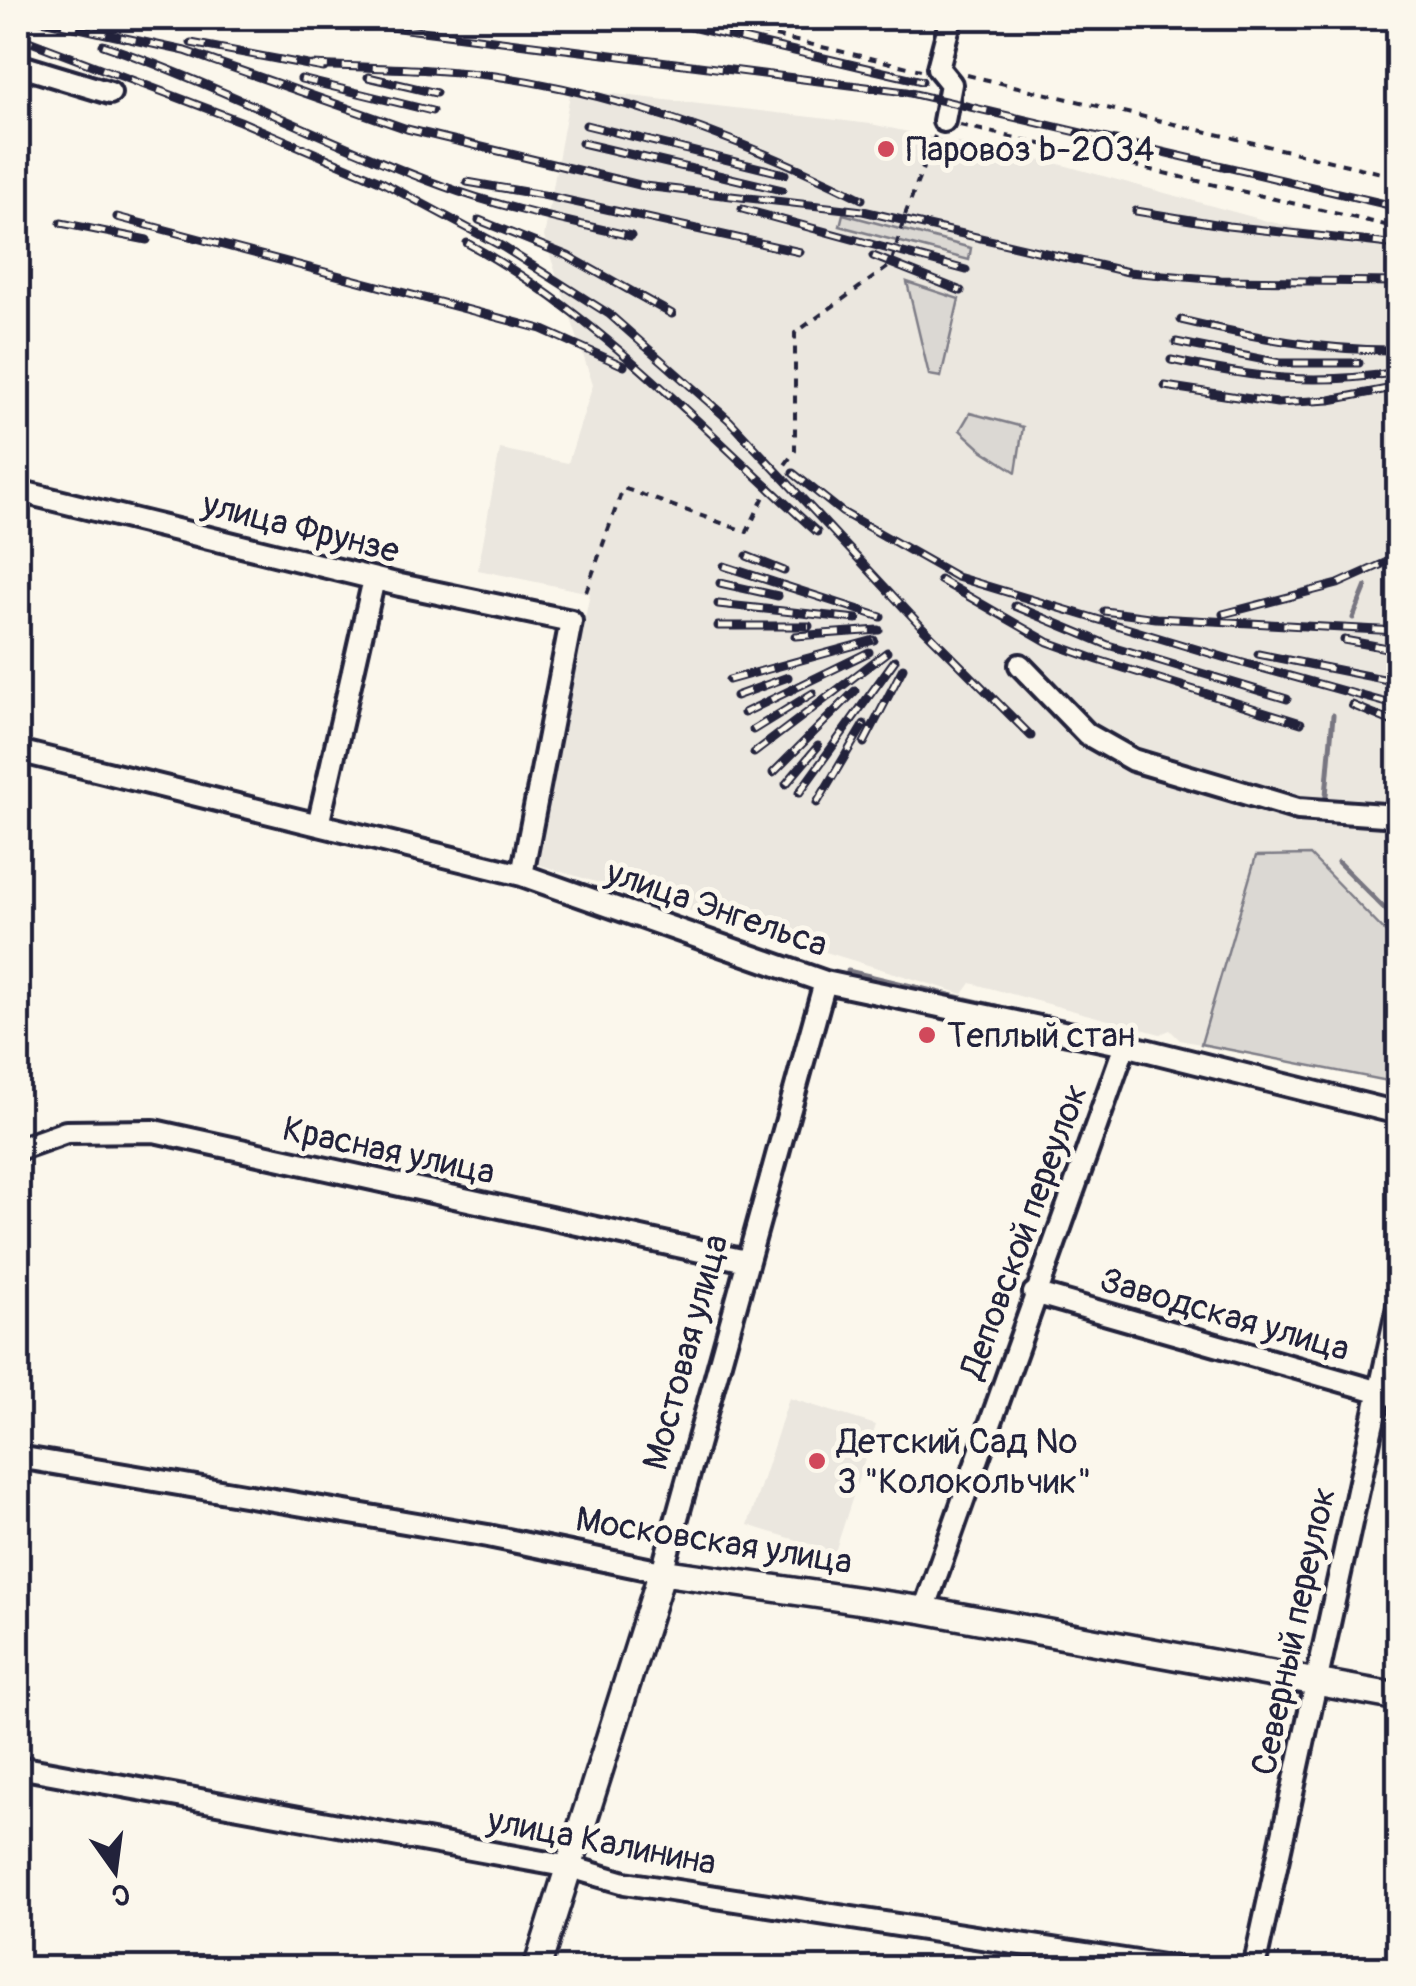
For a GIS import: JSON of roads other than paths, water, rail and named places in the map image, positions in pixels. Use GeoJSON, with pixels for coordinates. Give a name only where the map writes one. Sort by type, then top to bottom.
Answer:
{"type":"FeatureCollection","features":[{"type":"Feature","properties":{"kind":"main road","name":"Московская улица"},"geometry":{"type":"LineString","coordinates":[[662,1572],[924,1610],[1398,1697]]}},
{"type":"Feature","properties":{"kind":"main road","name":"Мостовая улица"},"geometry":{"type":"LineString","coordinates":[[537,1968],[662,1572]]}},
{"type":"Feature","properties":{"kind":"street"},"geometry":{"type":"LineString","coordinates":[[944,122],[951,84],[939,71],[950,18]]}},
{"type":"Feature","properties":{"kind":"street"},"geometry":{"type":"LineString","coordinates":[[18,65],[110,94]]}},
{"type":"Feature","properties":{"kind":"street","name":"улица Фрунзе"},"geometry":{"type":"LineString","coordinates":[[18,491],[374,578],[571,621],[522,875]]}},
{"type":"Feature","properties":{"kind":"street"},"geometry":{"type":"LineString","coordinates":[[318,824],[374,578]]}},
{"type":"Feature","properties":{"kind":"street"},"geometry":{"type":"LineString","coordinates":[[1020,666],[1087,734],[1132,760],[1298,810],[1398,816]]}},
{"type":"Feature","properties":{"kind":"street","name":"улица Энгельса"},"geometry":{"type":"LineString","coordinates":[[18,750],[522,875],[825,982],[1125,1045],[1398,1112]]}},
{"type":"Feature","properties":{"kind":"street","name":"Мостовая улица"},"geometry":{"type":"LineString","coordinates":[[662,1572],[825,982]]}},
{"type":"Feature","properties":{"kind":"street","name":"Деповской переулок"},"geometry":{"type":"LineString","coordinates":[[924,1610],[1125,1045]]}},
{"type":"Feature","properties":{"kind":"street","name":"Красная улица"},"geometry":{"type":"LineString","coordinates":[[18,1149],[66,1132],[154,1131],[746,1261]]}},
{"type":"Feature","properties":{"kind":"street","name":"Заводская улица"},"geometry":{"type":"LineString","coordinates":[[1034,1293],[1388,1394]]}},
{"type":"Feature","properties":{"kind":"street","name":"Северный переулок"},"geometry":{"type":"LineString","coordinates":[[1254,1968],[1316,1682],[1388,1394],[1398,1307]]}},
{"type":"Feature","properties":{"kind":"street","name":"Московская улица"},"geometry":{"type":"LineString","coordinates":[[18,1456],[488,1536],[662,1572]]}},
{"type":"Feature","properties":{"kind":"street","name":"улица Калинина"},"geometry":{"type":"LineString","coordinates":[[18,1767],[570,1867],[625,1883],[1176,1968]]}},
{"type":"Feature","properties":{"kind":"waterway"},"geometry":{"type":"LineString","coordinates":[[1353,618],[1366,586]]}},
{"type":"Feature","properties":{"kind":"waterway"},"geometry":{"type":"LineString","coordinates":[[1325,807],[1333,715]]}},
{"type":"Feature","properties":{"kind":"waterway"},"geometry":{"type":"LineString","coordinates":[[1338,862],[1398,922]]}},
{"type":"Feature","properties":{"kind":"waterway"},"geometry":{"type":"LineString","coordinates":[[848,971],[1059,1021]]}},
{"type":"Feature","properties":{"kind":"railway"},"geometry":{"type":"LineString","coordinates":[[33,18],[185,51],[407,129],[644,186],[863,211],[1128,272],[1221,280],[1398,282]]}},
{"type":"Feature","properties":{"kind":"railway"},"geometry":{"type":"LineString","coordinates":[[319,18],[906,92],[1398,207]]}},
{"type":"Feature","properties":{"kind":"railway"},"geometry":{"type":"LineString","coordinates":[[653,18],[922,81]]}},
{"type":"Feature","properties":{"kind":"railway"},"geometry":{"type":"LineString","coordinates":[[18,37],[240,121],[382,182],[503,247],[609,314],[729,420],[923,628],[1031,736]]}},
{"type":"Feature","properties":{"kind":"railway"},"geometry":{"type":"LineString","coordinates":[[191,43],[324,68]]}},
{"type":"Feature","properties":{"kind":"railway"},"geometry":{"type":"LineString","coordinates":[[103,45],[188,77],[440,185],[631,236]]}},
{"type":"Feature","properties":{"kind":"railway"},"geometry":{"type":"LineString","coordinates":[[313,65],[472,73],[590,95],[729,139],[862,199]]}},
{"type":"Feature","properties":{"kind":"railway"},"geometry":{"type":"LineString","coordinates":[[368,77],[436,93]]}},
{"type":"Feature","properties":{"kind":"railway"},"geometry":{"type":"LineString","coordinates":[[301,79],[432,111]]}},
{"type":"Feature","properties":{"kind":"railway"},"geometry":{"type":"LineString","coordinates":[[586,125],[785,174]]}},
{"type":"Feature","properties":{"kind":"railway"},"geometry":{"type":"LineString","coordinates":[[582,143],[782,190]]}},
{"type":"Feature","properties":{"kind":"railway"},"geometry":{"type":"LineString","coordinates":[[467,182],[800,252]]}},
{"type":"Feature","properties":{"kind":"railway"},"geometry":{"type":"LineString","coordinates":[[742,209],[966,270]]}},
{"type":"Feature","properties":{"kind":"railway"},"geometry":{"type":"LineString","coordinates":[[1136,211],[1228,226],[1398,245]]}},
{"type":"Feature","properties":{"kind":"railway"},"geometry":{"type":"LineString","coordinates":[[117,217],[541,329],[624,366]]}},
{"type":"Feature","properties":{"kind":"railway"},"geometry":{"type":"LineString","coordinates":[[479,220],[568,256],[672,314]]}},
{"type":"Feature","properties":{"kind":"railway"},"geometry":{"type":"LineString","coordinates":[[61,223],[147,240]]}},
{"type":"Feature","properties":{"kind":"railway"},"geometry":{"type":"LineString","coordinates":[[467,243],[516,272],[607,340],[817,532]]}},
{"type":"Feature","properties":{"kind":"railway"},"geometry":{"type":"LineString","coordinates":[[873,256],[961,291]]}},
{"type":"Feature","properties":{"kind":"railway"},"geometry":{"type":"LineString","coordinates":[[1181,320],[1289,342],[1398,350]]}},
{"type":"Feature","properties":{"kind":"railway"},"geometry":{"type":"LineString","coordinates":[[1176,342],[1280,363],[1359,363]]}},
{"type":"Feature","properties":{"kind":"railway"},"geometry":{"type":"LineString","coordinates":[[1171,360],[1284,378],[1339,379],[1398,372]]}},
{"type":"Feature","properties":{"kind":"railway"},"geometry":{"type":"LineString","coordinates":[[1165,386],[1277,403],[1330,400],[1398,387]]}},
{"type":"Feature","properties":{"kind":"railway"},"geometry":{"type":"LineString","coordinates":[[793,473],[842,512],[957,577],[1398,706]]}},
{"type":"Feature","properties":{"kind":"railway"},"geometry":{"type":"LineString","coordinates":[[747,556],[784,571]]}},
{"type":"Feature","properties":{"kind":"railway"},"geometry":{"type":"LineString","coordinates":[[1223,614],[1338,584],[1398,557]]}},
{"type":"Feature","properties":{"kind":"railway"},"geometry":{"type":"LineString","coordinates":[[724,566],[881,617]]}},
{"type":"Feature","properties":{"kind":"railway"},"geometry":{"type":"LineString","coordinates":[[940,580],[1048,642],[1301,723]]}},
{"type":"Feature","properties":{"kind":"railway"},"geometry":{"type":"LineString","coordinates":[[720,583],[778,596]]}},
{"type":"Feature","properties":{"kind":"railway"},"geometry":{"type":"LineString","coordinates":[[718,604],[857,619]]}},
{"type":"Feature","properties":{"kind":"railway"},"geometry":{"type":"LineString","coordinates":[[1015,606],[1108,645],[1287,699]]}},
{"type":"Feature","properties":{"kind":"railway"},"geometry":{"type":"LineString","coordinates":[[1104,611],[1156,618],[1398,631]]}},
{"type":"Feature","properties":{"kind":"railway"},"geometry":{"type":"LineString","coordinates":[[718,626],[809,626]]}},
{"type":"Feature","properties":{"kind":"railway"},"geometry":{"type":"LineString","coordinates":[[795,636],[879,630]]}},
{"type":"Feature","properties":{"kind":"railway"},"geometry":{"type":"LineString","coordinates":[[729,680],[874,640]]}},
{"type":"Feature","properties":{"kind":"railway"},"geometry":{"type":"LineString","coordinates":[[1344,640],[1398,650]]}},
{"type":"Feature","properties":{"kind":"railway"},"geometry":{"type":"LineString","coordinates":[[744,713],[869,652]]}},
{"type":"Feature","properties":{"kind":"railway"},"geometry":{"type":"LineString","coordinates":[[754,753],[887,652]]}},
{"type":"Feature","properties":{"kind":"railway"},"geometry":{"type":"LineString","coordinates":[[1258,654],[1398,682]]}},
{"type":"Feature","properties":{"kind":"railway"},"geometry":{"type":"LineString","coordinates":[[799,793],[895,660]]}},
{"type":"Feature","properties":{"kind":"railway"},"geometry":{"type":"LineString","coordinates":[[864,743],[903,668]]}},
{"type":"Feature","properties":{"kind":"railway"},"geometry":{"type":"LineString","coordinates":[[736,696],[788,677]]}},
{"type":"Feature","properties":{"kind":"railway"},"geometry":{"type":"LineString","coordinates":[[773,773],[855,691]]}},
{"type":"Feature","properties":{"kind":"railway"},"geometry":{"type":"LineString","coordinates":[[753,730],[813,693]]}},
{"type":"Feature","properties":{"kind":"railway"},"geometry":{"type":"LineString","coordinates":[[1352,705],[1398,724]]}},
{"type":"Feature","properties":{"kind":"railway"},"geometry":{"type":"LineString","coordinates":[[817,803],[864,724]]}},
{"type":"Feature","properties":{"kind":"railway"},"geometry":{"type":"LineString","coordinates":[[786,784],[818,746]]}},
{"type":"Feature","properties":{"kind":"place","name":"Паровоз b-2034"},"geometry":{"type":"Point","coordinates":[886,149]}},
{"type":"Feature","properties":{"kind":"place","name":"Теплый стан"},"geometry":{"type":"Point","coordinates":[927,1035]}},
{"type":"Feature","properties":{"kind":"place","name":"Детский Сад № 3 \"Колокольчик\""},"geometry":{"type":"Point","coordinates":[817,1461]}}]}
